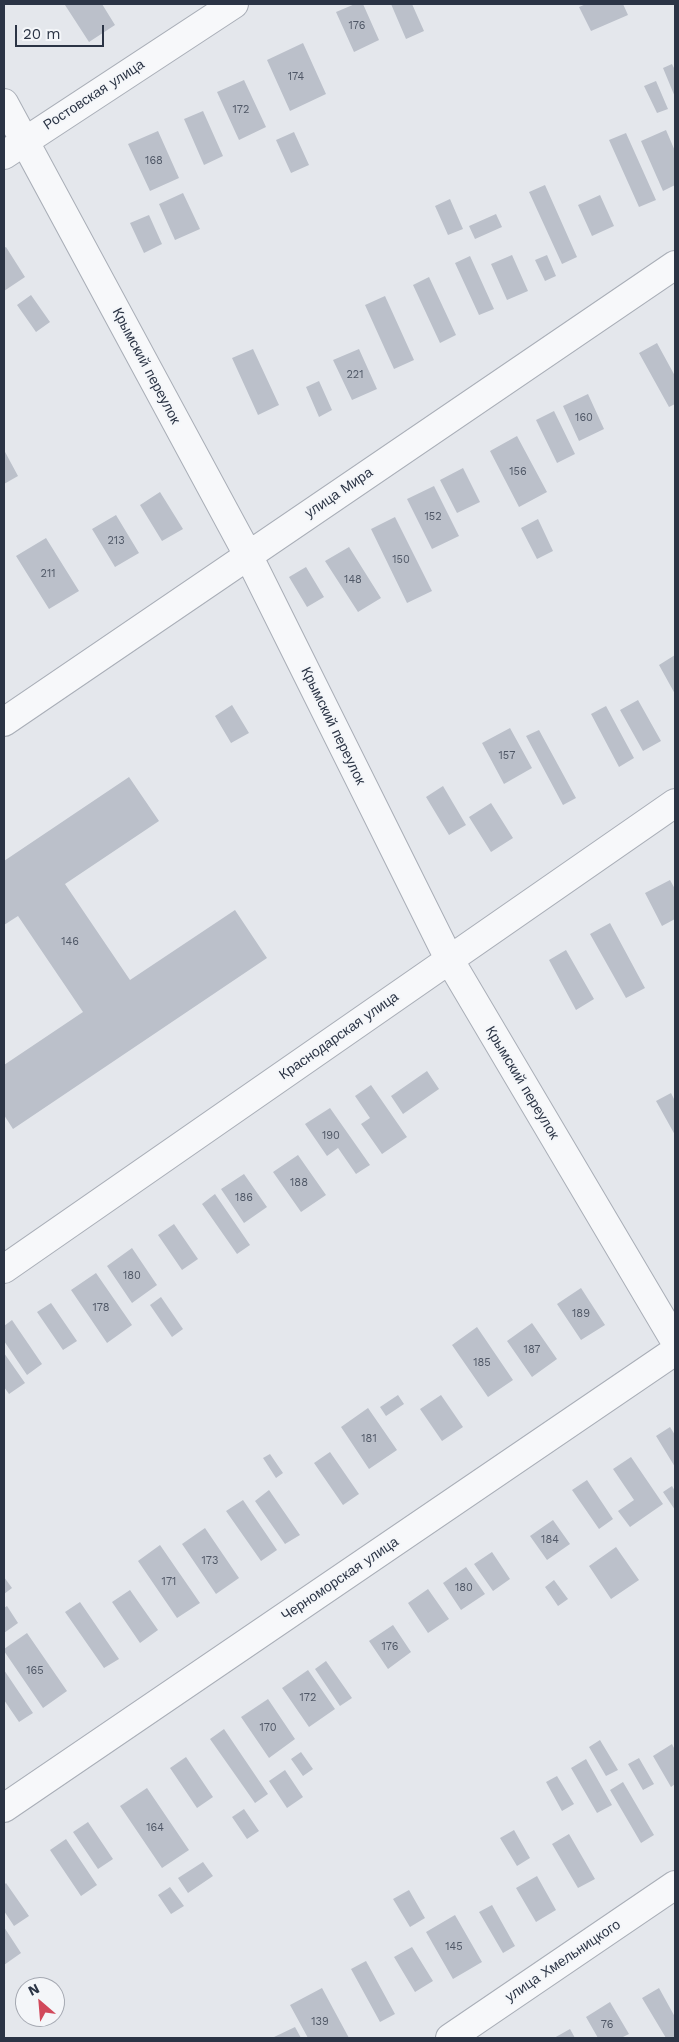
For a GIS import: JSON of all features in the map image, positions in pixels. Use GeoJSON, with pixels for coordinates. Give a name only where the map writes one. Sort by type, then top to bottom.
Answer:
{"type":"FeatureCollection","features":[{"type":"Feature","properties":{"kind":"street","name":"Ростовская улица"},"geometry":{"type":"LineString","coordinates":[[14,148],[234,4]]}},
{"type":"Feature","properties":{"kind":"street","name":"Крымский переулок"},"geometry":{"type":"LineString","coordinates":[[4,103],[14,148],[248,555],[449,960],[675,1341]]}},
{"type":"Feature","properties":{"kind":"street","name":"улица Мира"},"geometry":{"type":"LineString","coordinates":[[4,722],[675,265]]}},
{"type":"Feature","properties":{"kind":"street","name":"Краснодарская улица"},"geometry":{"type":"LineString","coordinates":[[4,1269],[675,803]]}},
{"type":"Feature","properties":{"kind":"street","name":"Черноморская улица"},"geometry":{"type":"LineString","coordinates":[[4,1808],[675,1351]]}},
{"type":"Feature","properties":{"kind":"street","name":"улица Хмельницкого"},"geometry":{"type":"LineString","coordinates":[[450,2038],[675,1885]]}},
{"type":"Feature","properties":{"kind":"building"},"geometry":{"type":"Polygon","coordinates":[[[102,4],[115,25],[89,42],[65,5],[102,4]]]}},
{"type":"Feature","properties":{"kind":"building"},"geometry":{"type":"Polygon","coordinates":[[[355,4],[363,4],[379,40],[354,52],[336,12],[355,4]]]}},
{"type":"Feature","properties":{"kind":"building"},"geometry":{"type":"Polygon","coordinates":[[[391,4],[412,4],[424,31],[406,39],[391,4]]]}},
{"type":"Feature","properties":{"kind":"building"},"geometry":{"type":"Polygon","coordinates":[[[586,4],[623,4],[628,15],[591,31],[579,7],[586,4]]]}},
{"type":"Feature","properties":{"kind":"building"},"geometry":{"type":"Polygon","coordinates":[[[303,43],[326,94],[290,111],[267,60],[303,43]]]}},
{"type":"Feature","properties":{"kind":"building"},"geometry":{"type":"Polygon","coordinates":[[[672,64],[675,70],[675,97],[663,68],[672,64]]]}},
{"type":"Feature","properties":{"kind":"building"},"geometry":{"type":"Polygon","coordinates":[[[244,80],[266,127],[239,140],[217,92],[244,80]]]}},
{"type":"Feature","properties":{"kind":"building"},"geometry":{"type":"Polygon","coordinates":[[[656,81],[668,109],[657,113],[644,86],[656,81]]]}},
{"type":"Feature","properties":{"kind":"building"},"geometry":{"type":"Polygon","coordinates":[[[203,111],[223,156],[204,165],[184,119],[203,111]]]}},
{"type":"Feature","properties":{"kind":"building"},"geometry":{"type":"Polygon","coordinates":[[[666,130],[675,151],[675,185],[663,191],[641,141],[666,130]]]}},
{"type":"Feature","properties":{"kind":"building"},"geometry":{"type":"Polygon","coordinates":[[[158,131],[179,178],[150,191],[128,144],[158,131]]]}},
{"type":"Feature","properties":{"kind":"building"},"geometry":{"type":"Polygon","coordinates":[[[294,132],[309,165],[291,173],[276,140],[294,132]]]}},
{"type":"Feature","properties":{"kind":"building"},"geometry":{"type":"Polygon","coordinates":[[[626,133],[656,200],[639,207],[609,140],[626,133]]]}},
{"type":"Feature","properties":{"kind":"building"},"geometry":{"type":"Polygon","coordinates":[[[545,185],[577,257],[562,264],[529,192],[545,185]]]}},
{"type":"Feature","properties":{"kind":"building"},"geometry":{"type":"Polygon","coordinates":[[[183,193],[200,229],[175,240],[159,204],[183,193]]]}},
{"type":"Feature","properties":{"kind":"building"},"geometry":{"type":"Polygon","coordinates":[[[600,195],[614,226],[592,236],[578,205],[600,195]]]}},
{"type":"Feature","properties":{"kind":"building"},"geometry":{"type":"Polygon","coordinates":[[[450,199],[463,229],[448,235],[435,206],[450,199]]]}},
{"type":"Feature","properties":{"kind":"building"},"geometry":{"type":"Polygon","coordinates":[[[496,214],[502,227],[475,239],[469,226],[496,214]]]}},
{"type":"Feature","properties":{"kind":"building"},"geometry":{"type":"Polygon","coordinates":[[[149,215],[162,244],[144,253],[130,223],[149,215]]]}},
{"type":"Feature","properties":{"kind":"building"},"geometry":{"type":"Polygon","coordinates":[[[6,247],[25,277],[4,291],[4,248],[6,247]]]}},
{"type":"Feature","properties":{"kind":"building"},"geometry":{"type":"Polygon","coordinates":[[[512,255],[528,291],[507,300],[491,264],[512,255]]]}},
{"type":"Feature","properties":{"kind":"building"},"geometry":{"type":"Polygon","coordinates":[[[547,255],[556,276],[545,281],[535,260],[547,255]]]}},
{"type":"Feature","properties":{"kind":"building"},"geometry":{"type":"Polygon","coordinates":[[[470,256],[494,309],[479,315],[455,263],[470,256]]]}},
{"type":"Feature","properties":{"kind":"building"},"geometry":{"type":"Polygon","coordinates":[[[429,277],[456,335],[440,343],[413,285],[429,277]]]}},
{"type":"Feature","properties":{"kind":"building"},"geometry":{"type":"Polygon","coordinates":[[[31,295],[50,322],[36,332],[17,305],[31,295]]]}},
{"type":"Feature","properties":{"kind":"building"},"geometry":{"type":"Polygon","coordinates":[[[385,296],[414,360],[394,369],[365,305],[385,296]]]}},
{"type":"Feature","properties":{"kind":"building"},"geometry":{"type":"Polygon","coordinates":[[[657,343],[675,376],[675,404],[669,407],[639,353],[657,343]]]}},
{"type":"Feature","properties":{"kind":"building"},"geometry":{"type":"Polygon","coordinates":[[[253,349],[279,405],[258,415],[232,358],[253,349]]]}},
{"type":"Feature","properties":{"kind":"building"},"geometry":{"type":"Polygon","coordinates":[[[359,349],[377,389],[352,400],[333,360],[359,349]]]}},
{"type":"Feature","properties":{"kind":"building"},"geometry":{"type":"Polygon","coordinates":[[[319,381],[332,410],[319,417],[306,387],[319,381]]]}},
{"type":"Feature","properties":{"kind":"building"},"geometry":{"type":"Polygon","coordinates":[[[588,394],[604,429],[579,441],[563,406],[588,394]]]}},
{"type":"Feature","properties":{"kind":"building"},"geometry":{"type":"Polygon","coordinates":[[[554,411],[575,454],[557,463],[536,420],[554,411]]]}},
{"type":"Feature","properties":{"kind":"building"},"geometry":{"type":"Polygon","coordinates":[[[517,436],[547,492],[519,507],[490,451],[517,436]]]}},
{"type":"Feature","properties":{"kind":"building"},"geometry":{"type":"Polygon","coordinates":[[[4,450],[18,476],[4,484],[4,450]]]}},
{"type":"Feature","properties":{"kind":"building"},"geometry":{"type":"Polygon","coordinates":[[[463,468],[480,502],[457,513],[440,480],[463,468]]]}},
{"type":"Feature","properties":{"kind":"building"},"geometry":{"type":"Polygon","coordinates":[[[434,486],[459,536],[432,549],[407,499],[434,486]]]}},
{"type":"Feature","properties":{"kind":"building"},"geometry":{"type":"Polygon","coordinates":[[[160,492],[183,529],[162,541],[140,505],[160,492]]]}},
{"type":"Feature","properties":{"kind":"building"},"geometry":{"type":"Polygon","coordinates":[[[116,515],[139,553],[115,567],[92,529],[116,515]]]}},
{"type":"Feature","properties":{"kind":"building"},"geometry":{"type":"Polygon","coordinates":[[[395,517],[432,591],[407,603],[371,529],[395,517]]]}},
{"type":"Feature","properties":{"kind":"building"},"geometry":{"type":"Polygon","coordinates":[[[538,519],[553,551],[537,559],[521,528],[538,519]]]}},
{"type":"Feature","properties":{"kind":"building"},"geometry":{"type":"Polygon","coordinates":[[[46,538],[79,591],[49,609],[16,556],[46,538]]]}},
{"type":"Feature","properties":{"kind":"building"},"geometry":{"type":"Polygon","coordinates":[[[349,547],[381,598],[358,612],[325,561],[349,547]]]}},
{"type":"Feature","properties":{"kind":"building"},"geometry":{"type":"Polygon","coordinates":[[[306,567],[324,597],[307,607],[289,577],[306,567]]]}},
{"type":"Feature","properties":{"kind":"building"},"geometry":{"type":"Polygon","coordinates":[[[675,655],[675,694],[659,665],[675,655]]]}},
{"type":"Feature","properties":{"kind":"building"},"geometry":{"type":"Polygon","coordinates":[[[638,700],[661,741],[643,751],[620,710],[638,700]]]}},
{"type":"Feature","properties":{"kind":"building"},"geometry":{"type":"Polygon","coordinates":[[[232,705],[249,733],[231,743],[215,716],[232,705]]]}},
{"type":"Feature","properties":{"kind":"building"},"geometry":{"type":"Polygon","coordinates":[[[606,706],[634,758],[619,767],[591,714],[606,706]]]}},
{"type":"Feature","properties":{"kind":"building"},"geometry":{"type":"Polygon","coordinates":[[[510,728],[532,768],[504,784],[482,743],[510,728]]]}},
{"type":"Feature","properties":{"kind":"building"},"geometry":{"type":"Polygon","coordinates":[[[539,730],[576,798],[563,805],[526,736],[539,730]]]}},
{"type":"Feature","properties":{"kind":"building"},"geometry":{"type":"Polygon","coordinates":[[[129,777],[159,821],[65,884],[130,980],[235,910],[267,958],[13,1129],[4,1115],[4,1065],[83,1012],[18,916],[4,925],[4,861],[129,777]]]}},
{"type":"Feature","properties":{"kind":"building"},"geometry":{"type":"Polygon","coordinates":[[[443,786],[466,825],[449,835],[426,797],[443,786]]]}},
{"type":"Feature","properties":{"kind":"building"},"geometry":{"type":"Polygon","coordinates":[[[491,803],[513,838],[491,852],[469,817],[491,803]]]}},
{"type":"Feature","properties":{"kind":"building"},"geometry":{"type":"Polygon","coordinates":[[[670,880],[675,889],[675,919],[662,926],[645,893],[670,880]]]}},
{"type":"Feature","properties":{"kind":"building"},"geometry":{"type":"Polygon","coordinates":[[[610,923],[645,988],[626,998],[590,934],[610,923]]]}},
{"type":"Feature","properties":{"kind":"building"},"geometry":{"type":"Polygon","coordinates":[[[566,950],[594,999],[576,1010],[549,960],[566,950]]]}},
{"type":"Feature","properties":{"kind":"building"},"geometry":{"type":"Polygon","coordinates":[[[427,1071],[439,1089],[403,1114],[391,1096],[427,1071]]]}},
{"type":"Feature","properties":{"kind":"building"},"geometry":{"type":"Polygon","coordinates":[[[371,1085],[407,1137],[382,1154],[361,1124],[370,1118],[355,1096],[371,1085]]]}},
{"type":"Feature","properties":{"kind":"building"},"geometry":{"type":"Polygon","coordinates":[[[671,1093],[675,1101],[675,1135],[656,1101],[671,1093]]]}},
{"type":"Feature","properties":{"kind":"building"},"geometry":{"type":"Polygon","coordinates":[[[330,1108],[370,1165],[356,1174],[338,1148],[327,1156],[305,1124],[330,1108]]]}},
{"type":"Feature","properties":{"kind":"building"},"geometry":{"type":"Polygon","coordinates":[[[298,1155],[326,1195],[301,1212],[273,1172],[298,1155]]]}},
{"type":"Feature","properties":{"kind":"building"},"geometry":{"type":"Polygon","coordinates":[[[244,1174],[267,1207],[244,1223],[221,1189],[244,1174]]]}},
{"type":"Feature","properties":{"kind":"building"},"geometry":{"type":"Polygon","coordinates":[[[215,1194],[250,1245],[237,1254],[202,1204],[215,1194]]]}},
{"type":"Feature","properties":{"kind":"building"},"geometry":{"type":"Polygon","coordinates":[[[174,1224],[198,1259],[182,1270],[158,1235],[174,1224]]]}},
{"type":"Feature","properties":{"kind":"building"},"geometry":{"type":"Polygon","coordinates":[[[132,1248],[157,1285],[132,1303],[107,1266],[132,1248]]]}},
{"type":"Feature","properties":{"kind":"building"},"geometry":{"type":"Polygon","coordinates":[[[96,1273],[132,1325],[107,1343],[71,1290],[96,1273]]]}},
{"type":"Feature","properties":{"kind":"building"},"geometry":{"type":"Polygon","coordinates":[[[581,1288],[605,1325],[581,1340],[557,1304],[581,1288]]]}},
{"type":"Feature","properties":{"kind":"building"},"geometry":{"type":"Polygon","coordinates":[[[161,1297],[183,1329],[172,1337],[150,1305],[161,1297]]]}},
{"type":"Feature","properties":{"kind":"building"},"geometry":{"type":"Polygon","coordinates":[[[51,1303],[77,1341],[63,1350],[37,1312],[51,1303]]]}},
{"type":"Feature","properties":{"kind":"building"},"geometry":{"type":"Polygon","coordinates":[[[12,1320],[42,1364],[27,1375],[4,1341],[4,1326],[12,1320]]]}},
{"type":"Feature","properties":{"kind":"building"},"geometry":{"type":"Polygon","coordinates":[[[532,1323],[557,1359],[532,1377],[507,1341],[532,1323]]]}},
{"type":"Feature","properties":{"kind":"building"},"geometry":{"type":"Polygon","coordinates":[[[477,1327],[513,1380],[488,1397],[452,1345],[477,1327]]]}},
{"type":"Feature","properties":{"kind":"building"},"geometry":{"type":"Polygon","coordinates":[[[4,1353],[25,1383],[9,1394],[4,1387],[4,1353]]]}},
{"type":"Feature","properties":{"kind":"building"},"geometry":{"type":"Polygon","coordinates":[[[398,1395],[404,1404],[386,1416],[380,1407],[398,1395]]]}},
{"type":"Feature","properties":{"kind":"building"},"geometry":{"type":"Polygon","coordinates":[[[441,1395],[463,1427],[442,1441],[420,1409],[441,1395]]]}},
{"type":"Feature","properties":{"kind":"building"},"geometry":{"type":"Polygon","coordinates":[[[368,1408],[397,1450],[369,1469],[341,1427],[368,1408]]]}},
{"type":"Feature","properties":{"kind":"building"},"geometry":{"type":"Polygon","coordinates":[[[670,1427],[675,1435],[675,1467],[656,1436],[670,1427]]]}},
{"type":"Feature","properties":{"kind":"building"},"geometry":{"type":"Polygon","coordinates":[[[330,1452],[359,1494],[343,1505],[314,1463],[330,1452]]]}},
{"type":"Feature","properties":{"kind":"building"},"geometry":{"type":"Polygon","coordinates":[[[270,1454],[283,1473],[276,1478],[263,1458],[270,1454]]]}},
{"type":"Feature","properties":{"kind":"building"},"geometry":{"type":"Polygon","coordinates":[[[631,1457],[663,1504],[630,1527],[618,1511],[634,1500],[613,1469],[631,1457]]]}},
{"type":"Feature","properties":{"kind":"building"},"geometry":{"type":"Polygon","coordinates":[[[587,1480],[613,1519],[599,1529],[572,1490],[587,1480]]]}},
{"type":"Feature","properties":{"kind":"building"},"geometry":{"type":"Polygon","coordinates":[[[672,1486],[675,1491],[675,1510],[663,1492],[672,1486]]]}},
{"type":"Feature","properties":{"kind":"building"},"geometry":{"type":"Polygon","coordinates":[[[269,1490],[300,1535],[285,1544],[255,1501],[269,1490]]]}},
{"type":"Feature","properties":{"kind":"building"},"geometry":{"type":"Polygon","coordinates":[[[243,1500],[277,1550],[261,1561],[226,1511],[243,1500]]]}},
{"type":"Feature","properties":{"kind":"building"},"geometry":{"type":"Polygon","coordinates":[[[553,1520],[570,1544],[547,1560],[530,1536],[553,1520]]]}},
{"type":"Feature","properties":{"kind":"building"},"geometry":{"type":"Polygon","coordinates":[[[205,1528],[239,1578],[216,1594],[182,1544],[205,1528]]]}},
{"type":"Feature","properties":{"kind":"building"},"geometry":{"type":"Polygon","coordinates":[[[160,1545],[200,1603],[177,1618],[138,1561],[160,1545]]]}},
{"type":"Feature","properties":{"kind":"building"},"geometry":{"type":"Polygon","coordinates":[[[616,1547],[639,1580],[611,1599],[589,1566],[616,1547]]]}},
{"type":"Feature","properties":{"kind":"building"},"geometry":{"type":"Polygon","coordinates":[[[492,1552],[510,1579],[493,1591],[474,1564],[492,1552]]]}},
{"type":"Feature","properties":{"kind":"building"},"geometry":{"type":"Polygon","coordinates":[[[466,1567],[485,1594],[461,1610],[443,1583],[466,1567]]]}},
{"type":"Feature","properties":{"kind":"building"},"geometry":{"type":"Polygon","coordinates":[[[4,1577],[12,1588],[4,1594],[4,1577]]]}},
{"type":"Feature","properties":{"kind":"building"},"geometry":{"type":"Polygon","coordinates":[[[554,1580],[568,1599],[558,1606],[545,1587],[554,1580]]]}},
{"type":"Feature","properties":{"kind":"building"},"geometry":{"type":"Polygon","coordinates":[[[428,1589],[449,1619],[428,1633],[408,1603],[428,1589]]]}},
{"type":"Feature","properties":{"kind":"building"},"geometry":{"type":"Polygon","coordinates":[[[130,1590],[158,1630],[140,1643],[112,1602],[130,1590]]]}},
{"type":"Feature","properties":{"kind":"building"},"geometry":{"type":"Polygon","coordinates":[[[80,1602],[119,1659],[104,1668],[65,1612],[80,1602]]]}},
{"type":"Feature","properties":{"kind":"building"},"geometry":{"type":"Polygon","coordinates":[[[7,1606],[18,1623],[4,1633],[4,1608],[7,1606]]]}},
{"type":"Feature","properties":{"kind":"building"},"geometry":{"type":"Polygon","coordinates":[[[393,1625],[411,1652],[388,1669],[369,1641],[393,1625]]]}},
{"type":"Feature","properties":{"kind":"building"},"geometry":{"type":"Polygon","coordinates":[[[27,1633],[67,1691],[43,1708],[4,1651],[4,1649],[27,1633]]]}},
{"type":"Feature","properties":{"kind":"building"},"geometry":{"type":"Polygon","coordinates":[[[326,1661],[352,1698],[340,1706],[315,1669],[326,1661]]]}},
{"type":"Feature","properties":{"kind":"building"},"geometry":{"type":"Polygon","coordinates":[[[4,1670],[33,1713],[19,1722],[4,1700],[4,1670]]]}},
{"type":"Feature","properties":{"kind":"building"},"geometry":{"type":"Polygon","coordinates":[[[308,1670],[335,1709],[309,1727],[282,1688],[308,1670]]]}},
{"type":"Feature","properties":{"kind":"building"},"geometry":{"type":"Polygon","coordinates":[[[268,1699],[295,1739],[269,1758],[241,1717],[268,1699]]]}},
{"type":"Feature","properties":{"kind":"building"},"geometry":{"type":"Polygon","coordinates":[[[224,1729],[268,1794],[255,1803],[210,1739],[224,1729]]]}},
{"type":"Feature","properties":{"kind":"building"},"geometry":{"type":"Polygon","coordinates":[[[600,1740],[618,1770],[606,1776],[589,1747],[600,1740]]]}},
{"type":"Feature","properties":{"kind":"building"},"geometry":{"type":"Polygon","coordinates":[[[672,1744],[675,1750],[675,1784],[671,1787],[653,1756],[672,1744]]]}},
{"type":"Feature","properties":{"kind":"building"},"geometry":{"type":"Polygon","coordinates":[[[301,1752],[313,1769],[303,1776],[291,1759],[301,1752]]]}},
{"type":"Feature","properties":{"kind":"building"},"geometry":{"type":"Polygon","coordinates":[[[186,1757],[213,1797],[197,1808],[170,1768],[186,1757]]]}},
{"type":"Feature","properties":{"kind":"building"},"geometry":{"type":"Polygon","coordinates":[[[639,1758],[654,1784],[643,1790],[628,1764],[639,1758]]]}},
{"type":"Feature","properties":{"kind":"building"},"geometry":{"type":"Polygon","coordinates":[[[586,1759],[612,1805],[597,1813],[571,1768],[586,1759]]]}},
{"type":"Feature","properties":{"kind":"building"},"geometry":{"type":"Polygon","coordinates":[[[285,1770],[303,1797],[287,1808],[269,1781],[285,1770]]]}},
{"type":"Feature","properties":{"kind":"building"},"geometry":{"type":"Polygon","coordinates":[[[557,1776],[574,1804],[562,1811],[546,1782],[557,1776]]]}},
{"type":"Feature","properties":{"kind":"building"},"geometry":{"type":"Polygon","coordinates":[[[623,1782],[654,1835],[641,1843],[610,1790],[623,1782]]]}},
{"type":"Feature","properties":{"kind":"building"},"geometry":{"type":"Polygon","coordinates":[[[147,1788],[189,1850],[162,1868],[120,1806],[147,1788]]]}},
{"type":"Feature","properties":{"kind":"building"},"geometry":{"type":"Polygon","coordinates":[[[244,1809],[259,1831],[247,1839],[232,1817],[244,1809]]]}},
{"type":"Feature","properties":{"kind":"building"},"geometry":{"type":"Polygon","coordinates":[[[88,1822],[113,1859],[98,1869],[73,1832],[88,1822]]]}},
{"type":"Feature","properties":{"kind":"building"},"geometry":{"type":"Polygon","coordinates":[[[514,1830],[530,1858],[517,1866],[500,1838],[514,1830]]]}},
{"type":"Feature","properties":{"kind":"building"},"geometry":{"type":"Polygon","coordinates":[[[569,1834],[595,1879],[578,1888],[552,1844],[569,1834]]]}},
{"type":"Feature","properties":{"kind":"building"},"geometry":{"type":"Polygon","coordinates":[[[66,1839],[97,1885],[81,1896],[50,1850],[66,1839]]]}},
{"type":"Feature","properties":{"kind":"building"},"geometry":{"type":"Polygon","coordinates":[[[203,1862],[213,1876],[188,1893],[178,1878],[203,1862]]]}},
{"type":"Feature","properties":{"kind":"building"},"geometry":{"type":"Polygon","coordinates":[[[537,1876],[556,1910],[536,1922],[516,1888],[537,1876]]]}},
{"type":"Feature","properties":{"kind":"building"},"geometry":{"type":"Polygon","coordinates":[[[6,1883],[29,1916],[14,1926],[4,1911],[4,1885],[6,1883]]]}},
{"type":"Feature","properties":{"kind":"building"},"geometry":{"type":"Polygon","coordinates":[[[170,1887],[184,1906],[171,1914],[158,1895],[170,1887]]]}},
{"type":"Feature","properties":{"kind":"building"},"geometry":{"type":"Polygon","coordinates":[[[409,1890],[425,1918],[410,1927],[393,1899],[409,1890]]]}},
{"type":"Feature","properties":{"kind":"building"},"geometry":{"type":"Polygon","coordinates":[[[492,1905],[515,1946],[503,1953],[479,1912],[492,1905]]]}},
{"type":"Feature","properties":{"kind":"building"},"geometry":{"type":"Polygon","coordinates":[[[455,1915],[482,1962],[453,1979],[426,1932],[455,1915]]]}},
{"type":"Feature","properties":{"kind":"building"},"geometry":{"type":"Polygon","coordinates":[[[4,1927],[21,1953],[4,1965],[4,1927]]]}},
{"type":"Feature","properties":{"kind":"building"},"geometry":{"type":"Polygon","coordinates":[[[412,1947],[433,1981],[415,1992],[394,1957],[412,1947]]]}},
{"type":"Feature","properties":{"kind":"building"},"geometry":{"type":"Polygon","coordinates":[[[366,1961],[395,2014],[380,2022],[351,1969],[366,1961]]]}},
{"type":"Feature","properties":{"kind":"building"},"geometry":{"type":"Polygon","coordinates":[[[322,1988],[349,2038],[308,2038],[290,2005],[322,1988]]]}},
{"type":"Feature","properties":{"kind":"building"},"geometry":{"type":"Polygon","coordinates":[[[659,1988],[675,2017],[675,2038],[666,2038],[642,1998],[659,1988]]]}},
{"type":"Feature","properties":{"kind":"building"},"geometry":{"type":"Polygon","coordinates":[[[610,2002],[629,2034],[621,2038],[598,2038],[586,2017],[610,2002]]]}},
{"type":"Feature","properties":{"kind":"building"},"geometry":{"type":"Polygon","coordinates":[[[295,2027],[301,2038],[272,2038],[295,2027]]]}},
{"type":"Feature","properties":{"kind":"building"},"geometry":{"type":"Polygon","coordinates":[[[570,2029],[575,2038],[554,2038],[570,2029]]]}}]}
